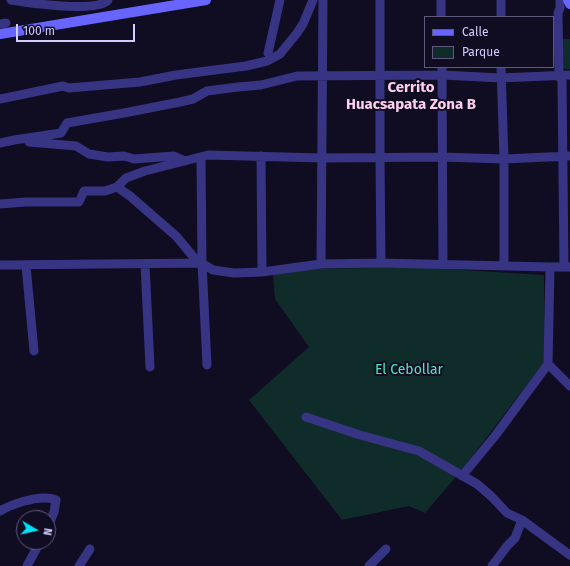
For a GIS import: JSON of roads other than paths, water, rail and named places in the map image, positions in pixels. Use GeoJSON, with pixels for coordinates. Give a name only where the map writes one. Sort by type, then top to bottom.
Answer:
{"type":"FeatureCollection","features":[{"type":"Feature","properties":{"kind":"main road"},"geometry":{"type":"LineString","coordinates":[[0,34],[181,2],[206,0]]}},
{"type":"Feature","properties":{"kind":"main road"},"geometry":{"type":"LineString","coordinates":[[568,0],[570,4]]}},
{"type":"Feature","properties":{"kind":"street"},"geometry":{"type":"LineString","coordinates":[[11,0],[66,7],[94,6],[108,0]]}},
{"type":"Feature","properties":{"kind":"street"},"geometry":{"type":"LineString","coordinates":[[268,53],[280,0]]}},
{"type":"Feature","properties":{"kind":"street"},"geometry":{"type":"LineString","coordinates":[[0,99],[63,86],[69,88],[140,82],[176,75],[246,66],[267,61],[280,54],[297,33],[303,24],[313,0]]}},
{"type":"Feature","properties":{"kind":"street"},"geometry":{"type":"LineString","coordinates":[[321,264],[323,0]]}},
{"type":"Feature","properties":{"kind":"street"},"geometry":{"type":"LineString","coordinates":[[380,0],[381,263]]}},
{"type":"Feature","properties":{"kind":"street"},"geometry":{"type":"LineString","coordinates":[[441,0],[441,16]]}},
{"type":"Feature","properties":{"kind":"street"},"geometry":{"type":"LineString","coordinates":[[501,0],[501,16]]}},
{"type":"Feature","properties":{"kind":"street"},"geometry":{"type":"LineString","coordinates":[[118,187],[176,236],[196,260],[213,270],[234,273],[262,272],[321,264],[381,263],[567,267],[566,156],[562,81],[559,76],[558,13],[560,8],[560,0]]}},
{"type":"Feature","properties":{"kind":"street"},"geometry":{"type":"LineString","coordinates":[[501,68],[504,159],[504,266]]}},
{"type":"Feature","properties":{"kind":"street"},"geometry":{"type":"LineString","coordinates":[[442,71],[444,264]]}},
{"type":"Feature","properties":{"kind":"street"},"geometry":{"type":"LineString","coordinates":[[0,143],[61,133],[67,123],[124,114],[180,102],[193,98],[207,91],[261,85],[297,76],[380,76],[442,71],[501,78],[570,75]]}},
{"type":"Feature","properties":{"kind":"street"},"geometry":{"type":"LineString","coordinates":[[14,140],[76,146],[89,154],[108,157],[124,156],[140,159],[174,156],[185,160]]}},
{"type":"Feature","properties":{"kind":"street"},"geometry":{"type":"LineString","coordinates":[[0,204],[25,202],[79,202],[84,191],[105,191],[118,187],[126,178],[145,170],[208,155],[322,158],[442,157],[504,159],[566,156]]}},
{"type":"Feature","properties":{"kind":"street"},"geometry":{"type":"LineString","coordinates":[[261,156],[262,272]]}},
{"type":"Feature","properties":{"kind":"street"},"geometry":{"type":"LineString","coordinates":[[201,157],[202,263],[207,365]]}},
{"type":"Feature","properties":{"kind":"street"},"geometry":{"type":"LineString","coordinates":[[0,265],[26,266],[202,263]]}},
{"type":"Feature","properties":{"kind":"street"},"geometry":{"type":"LineString","coordinates":[[145,264],[150,367]]}},
{"type":"Feature","properties":{"kind":"street"},"geometry":{"type":"LineString","coordinates":[[26,266],[34,351]]}},
{"type":"Feature","properties":{"kind":"street"},"geometry":{"type":"LineString","coordinates":[[462,476],[495,436],[548,364],[550,267]]}},
{"type":"Feature","properties":{"kind":"street"},"geometry":{"type":"LineString","coordinates":[[548,364],[570,386]]}},
{"type":"Feature","properties":{"kind":"street"},"geometry":{"type":"LineString","coordinates":[[306,417],[360,435],[419,451],[476,484],[491,496],[507,513],[522,520],[570,554]]}},
{"type":"Feature","properties":{"kind":"street"},"geometry":{"type":"LineString","coordinates":[[0,511],[25,500],[46,498],[56,500],[54,510]]}},
{"type":"Feature","properties":{"kind":"street"},"geometry":{"type":"LineString","coordinates":[[492,566],[516,538],[522,520]]}},
{"type":"Feature","properties":{"kind":"street"},"geometry":{"type":"LineString","coordinates":[[79,566],[90,549]]}},
{"type":"Feature","properties":{"kind":"street"},"geometry":{"type":"LineString","coordinates":[[369,566],[386,549]]}},
{"type":"Feature","properties":{"kind":"street"},"geometry":{"type":"LineString","coordinates":[[27,566],[36,550]]}},
{"type":"Feature","properties":{"kind":"district","name":"Cerrito Huacsapata Zona B"},"geometry":{"type":"Point","coordinates":[411,96]}},
{"type":"Feature","properties":{"kind":"park label","name":"El Cebollar"},"geometry":{"type":"Point","coordinates":[409,370]}}]}
